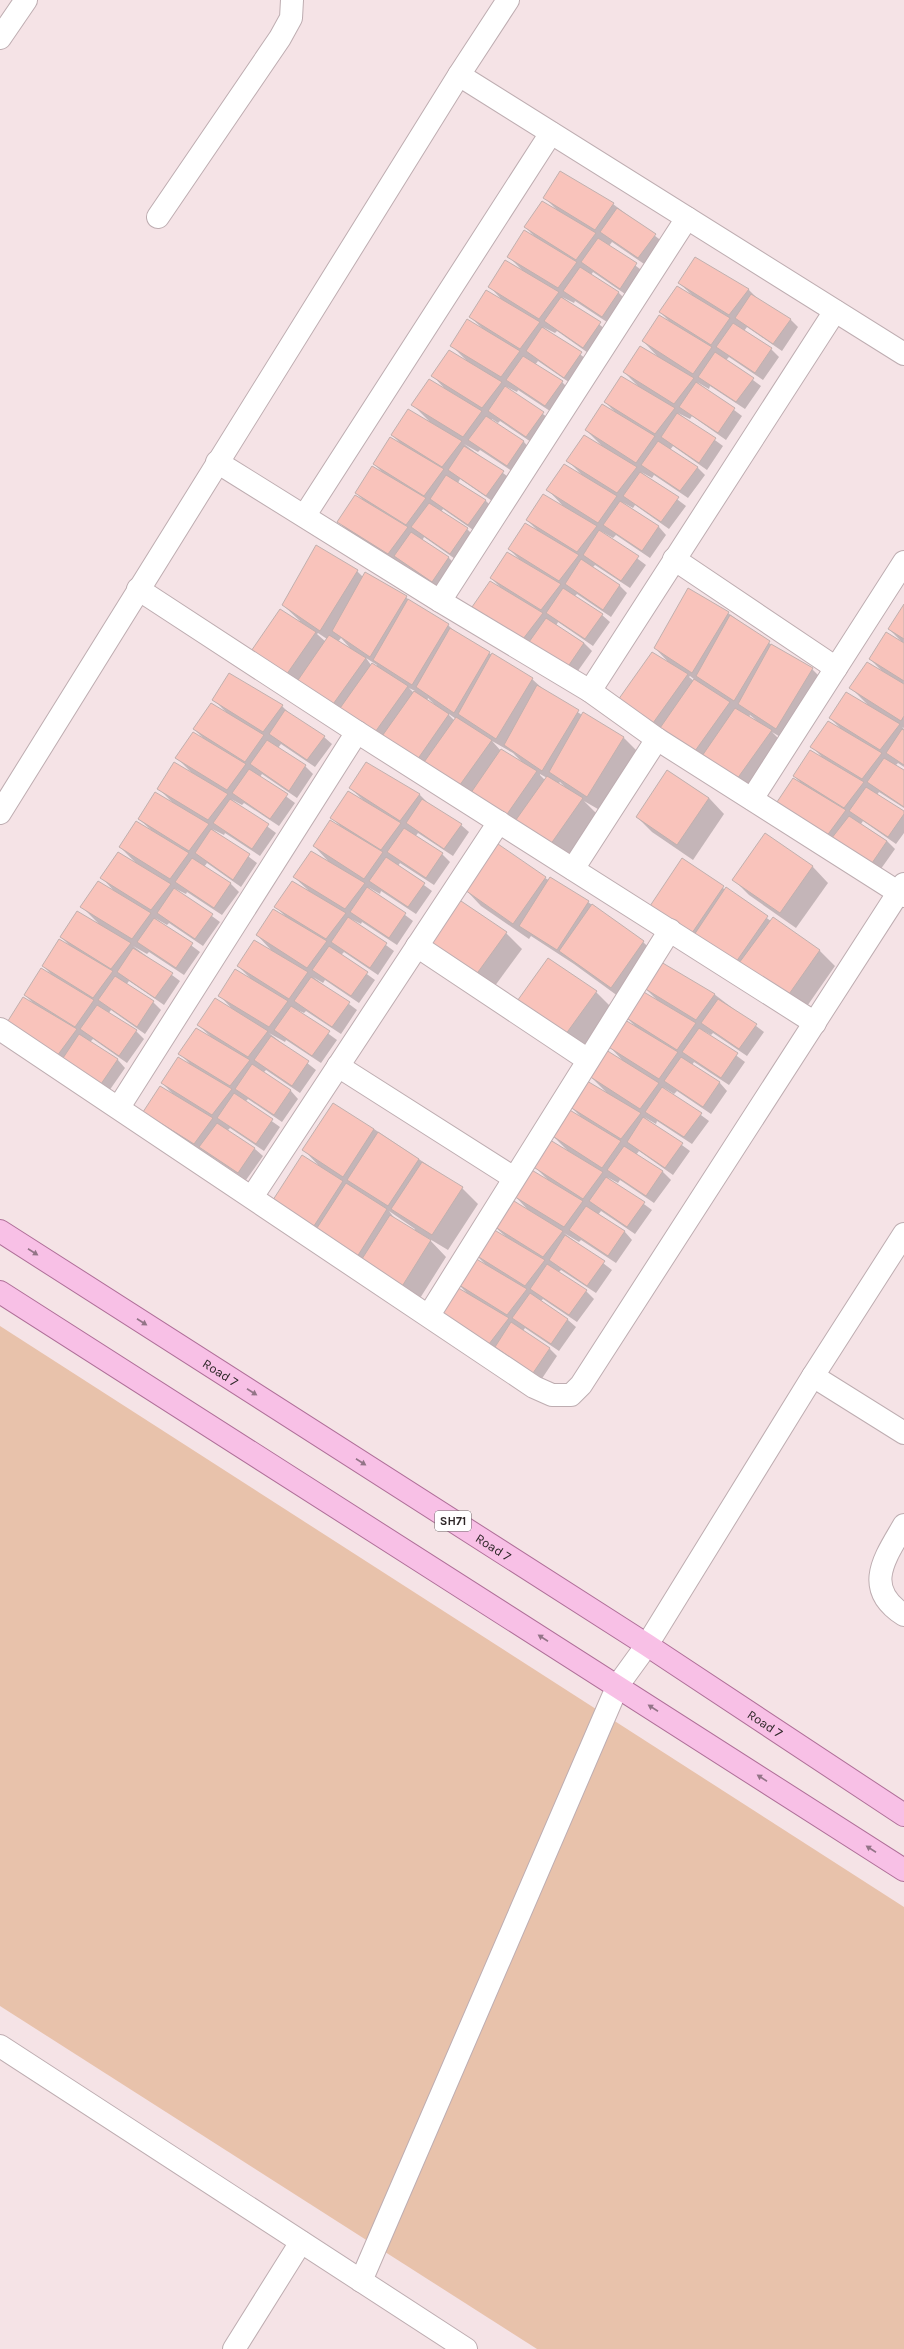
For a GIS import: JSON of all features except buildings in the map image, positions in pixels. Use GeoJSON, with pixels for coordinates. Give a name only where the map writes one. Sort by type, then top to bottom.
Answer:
{"type":"FeatureCollection","features":[{"type":"Feature","properties":{"kind":"main road","name":"Road 7"},"geometry":{"type":"LineString","coordinates":[[0,1231],[647,1645],[904,1815]]}},
{"type":"Feature","properties":{"kind":"main road"},"geometry":{"type":"LineString","coordinates":[[0,1292],[904,1870]]}},
{"type":"Feature","properties":{"kind":"street"},"geometry":{"type":"LineString","coordinates":[[0,38],[26,0]]}},
{"type":"Feature","properties":{"kind":"street"},"geometry":{"type":"LineString","coordinates":[[158,217],[280,38],[291,18],[292,0]]}},
{"type":"Feature","properties":{"kind":"street"},"geometry":{"type":"LineString","coordinates":[[0,814],[217,462],[459,75],[508,0]]}},
{"type":"Feature","properties":{"kind":"street"},"geometry":{"type":"LineString","coordinates":[[459,75],[904,354]]}},
{"type":"Feature","properties":{"kind":"street"},"geometry":{"type":"LineString","coordinates":[[305,515],[551,133]]}},
{"type":"Feature","properties":{"kind":"street"},"geometry":{"type":"LineString","coordinates":[[440,601],[687,218]]}},
{"type":"Feature","properties":{"kind":"street"},"geometry":{"type":"LineString","coordinates":[[590,691],[835,311]]}},
{"type":"Feature","properties":{"kind":"street"},"geometry":{"type":"LineString","coordinates":[[0,1028],[534,1387],[552,1395],[571,1395],[581,1385],[902,891],[657,739],[590,691],[440,601],[305,515],[217,462]]}},
{"type":"Feature","properties":{"kind":"street"},"geometry":{"type":"LineString","coordinates":[[674,559],[836,668]]}},
{"type":"Feature","properties":{"kind":"street"},"geometry":{"type":"LineString","coordinates":[[752,799],[904,562]]}},
{"type":"Feature","properties":{"kind":"street"},"geometry":{"type":"LineString","coordinates":[[138,590],[357,732],[815,1023]]}},
{"type":"Feature","properties":{"kind":"street"},"geometry":{"type":"LineString","coordinates":[[119,1107],[357,732]]}},
{"type":"Feature","properties":{"kind":"street"},"geometry":{"type":"LineString","coordinates":[[573,869],[657,739]]}},
{"type":"Feature","properties":{"kind":"street"},"geometry":{"type":"LineString","coordinates":[[252,1197],[499,822]]}},
{"type":"Feature","properties":{"kind":"street"},"geometry":{"type":"LineString","coordinates":[[429,1315],[670,930]]}},
{"type":"Feature","properties":{"kind":"street"},"geometry":{"type":"LineString","coordinates":[[417,946],[588,1060]]}},
{"type":"Feature","properties":{"kind":"street"},"geometry":{"type":"LineString","coordinates":[[338,1066],[514,1178]]}},
{"type":"Feature","properties":{"kind":"street"},"geometry":{"type":"LineString","coordinates":[[361,2281],[618,1686],[647,1645],[813,1376],[904,1234]]}},
{"type":"Feature","properties":{"kind":"street"},"geometry":{"type":"LineString","coordinates":[[813,1376],[904,1433]]}},
{"type":"Feature","properties":{"kind":"street"},"geometry":{"type":"LineString","coordinates":[[904,1525],[882,1562],[879,1579],[884,1595],[895,1609],[904,1616]]}},
{"type":"Feature","properties":{"kind":"street"},"geometry":{"type":"LineString","coordinates":[[0,2046],[466,2349]]}},
{"type":"Feature","properties":{"kind":"street"},"geometry":{"type":"LineString","coordinates":[[234,2349],[301,2242]]}},
{"type":"Feature","properties":{"kind":"shaded area"},"geometry":{"type":"Polygon","coordinates":[[[0,1326],[904,1907],[904,2349],[537,2349],[0,2006],[0,1326]]]}}]}
